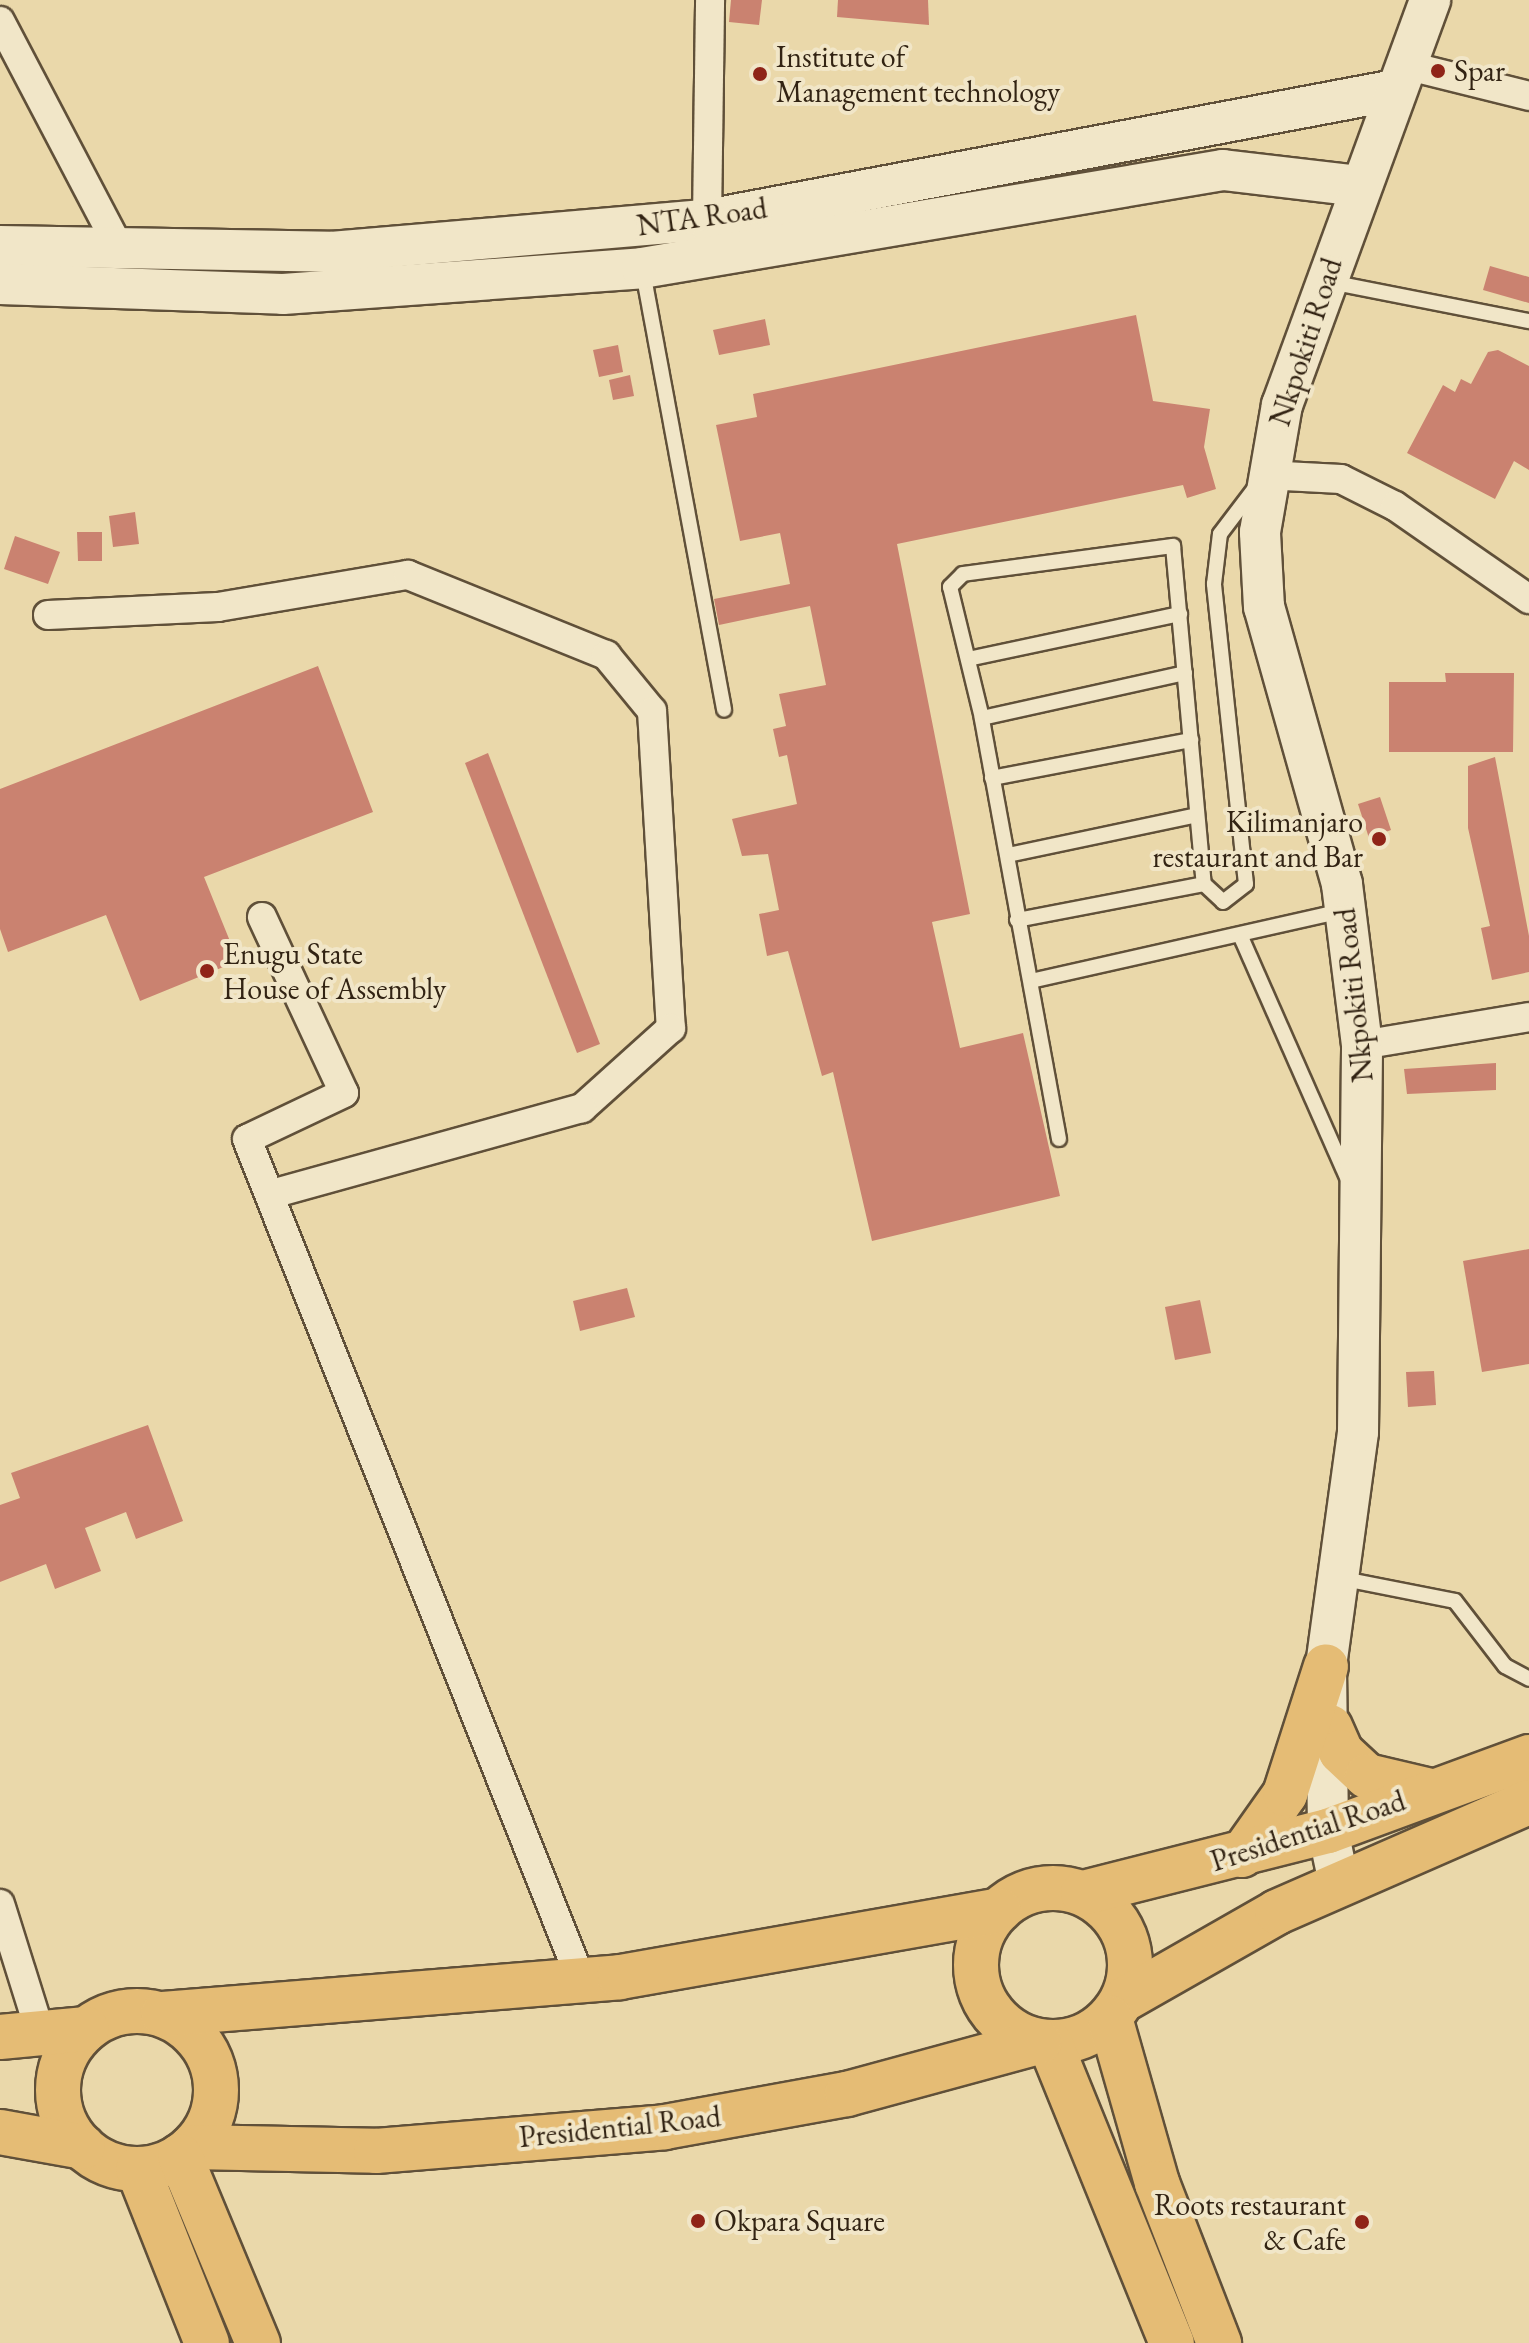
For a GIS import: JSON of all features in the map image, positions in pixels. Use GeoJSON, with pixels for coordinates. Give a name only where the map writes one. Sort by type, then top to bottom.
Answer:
{"type":"FeatureCollection","features":[{"type":"Feature","properties":{"kind":"main road","name":"Nkpokiti Road"},"geometry":{"type":"LineString","coordinates":[[1339,1883],[1328,1831],[1330,1727],[1326,1666],[1358,1432],[1365,1218],[1362,1045],[1346,910],[1264,607],[1265,475],[1325,281],[1430,0]]}},
{"type":"Feature","properties":{"kind":"main road","name":"NTA Road"},"geometry":{"type":"LineString","coordinates":[[0,246],[117,244],[331,252],[707,220],[1400,77]]}},
{"type":"Feature","properties":{"kind":"main road","name":"NTA Road"},"geometry":{"type":"LineString","coordinates":[[0,284],[283,294],[642,268],[1223,170],[1360,186]]}},
{"type":"Feature","properties":{"kind":"main road"},"geometry":{"type":"LineString","coordinates":[[1242,1855],[1285,1794],[1326,1666]]}},
{"type":"Feature","properties":{"kind":"main road"},"geometry":{"type":"LineString","coordinates":[[1330,1727],[1341,1752],[1367,1776],[1431,1791]]}},
{"type":"Feature","properties":{"kind":"main road","name":"Presidential Road"},"geometry":{"type":"LineString","coordinates":[[1083,1893],[1328,1831],[1529,1757]]}},
{"type":"Feature","properties":{"kind":"main road","name":"Presidential Road"},"geometry":{"type":"LineString","coordinates":[[1116,2009],[1175,1965],[1339,1883],[1529,1802]]}},
{"type":"Feature","properties":{"kind":"main road"},"geometry":{"type":"LineString","coordinates":[[83,2147],[61,2109],[58,2087],[72,2045],[87,2029],[115,2014],[163,2014],[581,1980],[999,1910],[1038,1889],[1083,1893],[1121,1926],[1130,1976],[1116,2009],[1083,2037],[1044,2042],[1002,2024],[979,1989],[978,1947],[999,1910]]}},
{"type":"Feature","properties":{"kind":"main road"},"geometry":{"type":"LineString","coordinates":[[1116,2009],[1157,2183],[1219,2343]]}},
{"type":"Feature","properties":{"kind":"main road"},"geometry":{"type":"LineString","coordinates":[[0,2132],[83,2147],[108,2164],[138,2169],[186,2151],[216,2099],[215,2072],[204,2047],[163,2014]]}},
{"type":"Feature","properties":{"kind":"main road"},"geometry":{"type":"LineString","coordinates":[[20,2035],[87,2029]]}},
{"type":"Feature","properties":{"kind":"main road"},"geometry":{"type":"LineString","coordinates":[[1044,2042],[1172,2343]]}},
{"type":"Feature","properties":{"kind":"main road","name":"Presidential Road"},"geometry":{"type":"LineString","coordinates":[[186,2151],[376,2151],[665,2127],[847,2094],[1044,2042]]}},
{"type":"Feature","properties":{"kind":"main road"},"geometry":{"type":"LineString","coordinates":[[186,2151],[258,2343]]}},
{"type":"Feature","properties":{"kind":"main road"},"geometry":{"type":"LineString","coordinates":[[138,2169],[207,2343]]}},
{"type":"Feature","properties":{"kind":"street"},"geometry":{"type":"LineString","coordinates":[[707,220],[710,0]]}},
{"type":"Feature","properties":{"kind":"street"},"geometry":{"type":"LineString","coordinates":[[0,21],[117,244]]}},
{"type":"Feature","properties":{"kind":"street"},"geometry":{"type":"LineString","coordinates":[[1400,77],[1529,96]]}},
{"type":"Feature","properties":{"kind":"street"},"geometry":{"type":"LineString","coordinates":[[1265,475],[1341,479],[1395,506],[1529,599]]}},
{"type":"Feature","properties":{"kind":"street"},"geometry":{"type":"LineString","coordinates":[[48,615],[218,607],[408,575],[606,655],[652,711],[671,1028],[582,1108],[272,1194]]}},
{"type":"Feature","properties":{"kind":"street"},"geometry":{"type":"LineString","coordinates":[[262,917],[344,1093],[247,1139],[272,1194],[581,1980]]}},
{"type":"Feature","properties":{"kind":"street"},"geometry":{"type":"LineString","coordinates":[[1362,1045],[1529,1017]]}},
{"type":"Feature","properties":{"kind":"street"},"geometry":{"type":"LineString","coordinates":[[0,1904],[20,2035]]}},
{"type":"Feature","properties":{"kind":"lane"},"geometry":{"type":"LineString","coordinates":[[642,268],[724,710]]}},
{"type":"Feature","properties":{"kind":"lane"},"geometry":{"type":"LineString","coordinates":[[1325,281],[1529,321]]}},
{"type":"Feature","properties":{"kind":"lane"},"geometry":{"type":"LineString","coordinates":[[1059,1139],[982,718],[950,587],[963,574],[1168,543],[1180,614],[1204,884],[1223,902],[1246,884],[1214,584],[1220,534],[1265,475]]}},
{"type":"Feature","properties":{"kind":"lane"},"geometry":{"type":"LineString","coordinates":[[968,659],[1180,614]]}},
{"type":"Feature","properties":{"kind":"lane"},"geometry":{"type":"LineString","coordinates":[[982,718],[1185,673]]}},
{"type":"Feature","properties":{"kind":"lane"},"geometry":{"type":"LineString","coordinates":[[992,778],[1191,740]]}},
{"type":"Feature","properties":{"kind":"lane"},"geometry":{"type":"LineString","coordinates":[[1008,855],[1197,815]]}},
{"type":"Feature","properties":{"kind":"lane"},"geometry":{"type":"LineString","coordinates":[[1017,920],[1204,884]]}},
{"type":"Feature","properties":{"kind":"lane"},"geometry":{"type":"LineString","coordinates":[[1031,981],[1241,937],[1346,910]]}},
{"type":"Feature","properties":{"kind":"lane"},"geometry":{"type":"LineString","coordinates":[[1241,937],[1365,1218]]}},
{"type":"Feature","properties":{"kind":"lane"},"geometry":{"type":"LineString","coordinates":[[1339,1578],[1455,1601],[1505,1666],[1529,1679]]}},
{"type":"Feature","properties":{"kind":"building"},"geometry":{"type":"Polygon","coordinates":[[[731,0],[762,0],[759,25],[729,22],[731,0]]]}},
{"type":"Feature","properties":{"kind":"building"},"geometry":{"type":"Polygon","coordinates":[[[838,0],[928,0],[929,25],[837,17],[838,0]]]}},
{"type":"Feature","properties":{"kind":"building"},"geometry":{"type":"Polygon","coordinates":[[[1490,266],[1529,277],[1529,303],[1483,290],[1490,266]]]}},
{"type":"Feature","properties":{"kind":"building"},"geometry":{"type":"Polygon","coordinates":[[[1136,315],[1153,401],[1210,409],[1204,447],[1216,489],[1187,498],[1183,485],[897,544],[970,914],[932,922],[960,1048],[1023,1033],[1060,1196],[872,1241],[833,1072],[822,1076],[788,951],[767,956],[759,914],[779,910],[768,854],[742,856],[732,819],[797,804],[787,755],[779,757],[773,729],[786,726],[779,694],[826,685],[810,606],[719,625],[714,599],[790,584],[780,533],[740,541],[716,425],[757,417],[753,394],[1136,315]]]}},
{"type":"Feature","properties":{"kind":"building"},"geometry":{"type":"Polygon","coordinates":[[[765,319],[770,345],[719,355],[713,330],[765,319]]]}},
{"type":"Feature","properties":{"kind":"building"},"geometry":{"type":"Polygon","coordinates":[[[618,345],[623,372],[599,377],[593,350],[618,345]]]}},
{"type":"Feature","properties":{"kind":"building"},"geometry":{"type":"Polygon","coordinates":[[[1498,350],[1529,366],[1529,470],[1514,461],[1495,499],[1407,453],[1443,385],[1455,392],[1461,379],[1471,384],[1488,352],[1498,350]]]}},
{"type":"Feature","properties":{"kind":"building"},"geometry":{"type":"Polygon","coordinates":[[[630,375],[634,396],[613,400],[609,380],[630,375]]]}},
{"type":"Feature","properties":{"kind":"building"},"geometry":{"type":"Polygon","coordinates":[[[135,512],[139,544],[113,547],[109,516],[135,512]]]}},
{"type":"Feature","properties":{"kind":"building"},"geometry":{"type":"Polygon","coordinates":[[[77,532],[102,532],[102,561],[78,561],[77,532]]]}},
{"type":"Feature","properties":{"kind":"building"},"geometry":{"type":"Polygon","coordinates":[[[15,536],[60,552],[48,584],[4,569],[15,536]]]}},
{"type":"Feature","properties":{"kind":"building"},"geometry":{"type":"Polygon","coordinates":[[[318,666],[373,812],[204,877],[238,961],[140,1001],[106,915],[8,952],[0,929],[0,789],[318,666]]]}},
{"type":"Feature","properties":{"kind":"building"},"geometry":{"type":"Polygon","coordinates":[[[1445,673],[1514,673],[1513,752],[1389,752],[1389,682],[1446,682],[1445,673]]]}},
{"type":"Feature","properties":{"kind":"building"},"geometry":{"type":"Polygon","coordinates":[[[488,753],[600,1044],[577,1053],[465,763],[488,753]]]}},
{"type":"Feature","properties":{"kind":"building"},"geometry":{"type":"Polygon","coordinates":[[[1495,757],[1529,936],[1529,972],[1492,980],[1481,928],[1490,926],[1468,828],[1468,766],[1495,757]]]}},
{"type":"Feature","properties":{"kind":"building"},"geometry":{"type":"Polygon","coordinates":[[[1380,797],[1391,830],[1369,838],[1358,804],[1380,797]]]}},
{"type":"Feature","properties":{"kind":"building"},"geometry":{"type":"Polygon","coordinates":[[[1496,1063],[1496,1090],[1407,1094],[1404,1069],[1496,1063]]]}},
{"type":"Feature","properties":{"kind":"building"},"geometry":{"type":"Polygon","coordinates":[[[1529,1249],[1529,1364],[1482,1372],[1463,1261],[1529,1249]]]}},
{"type":"Feature","properties":{"kind":"building"},"geometry":{"type":"Polygon","coordinates":[[[627,1288],[635,1317],[580,1331],[573,1301],[627,1288]]]}},
{"type":"Feature","properties":{"kind":"building"},"geometry":{"type":"Polygon","coordinates":[[[1200,1300],[1211,1353],[1175,1360],[1165,1307],[1200,1300]]]}},
{"type":"Feature","properties":{"kind":"building"},"geometry":{"type":"Polygon","coordinates":[[[1434,1371],[1436,1405],[1408,1407],[1406,1372],[1434,1371]]]}},
{"type":"Feature","properties":{"kind":"building"},"geometry":{"type":"Polygon","coordinates":[[[148,1425],[183,1521],[136,1539],[126,1512],[85,1528],[101,1571],[55,1589],[46,1564],[0,1582],[0,1505],[20,1498],[11,1473],[148,1425]]]}},
{"type":"Feature","properties":{"kind":"place","name":"Spar"},"geometry":{"type":"Point","coordinates":[1438,71]}},
{"type":"Feature","properties":{"kind":"place","name":"Institute of Management technology"},"geometry":{"type":"Point","coordinates":[760,74]}},
{"type":"Feature","properties":{"kind":"place","name":"Kilimanjaro restaurant and Bar"},"geometry":{"type":"Point","coordinates":[1379,839]}},
{"type":"Feature","properties":{"kind":"place","name":"Enugu State House of Assembly"},"geometry":{"type":"Point","coordinates":[207,971]}},
{"type":"Feature","properties":{"kind":"place","name":"Okpara Square"},"geometry":{"type":"Point","coordinates":[698,2221]}},
{"type":"Feature","properties":{"kind":"place","name":"Roots restaurant & Cafe"},"geometry":{"type":"Point","coordinates":[1362,2222]}}]}
